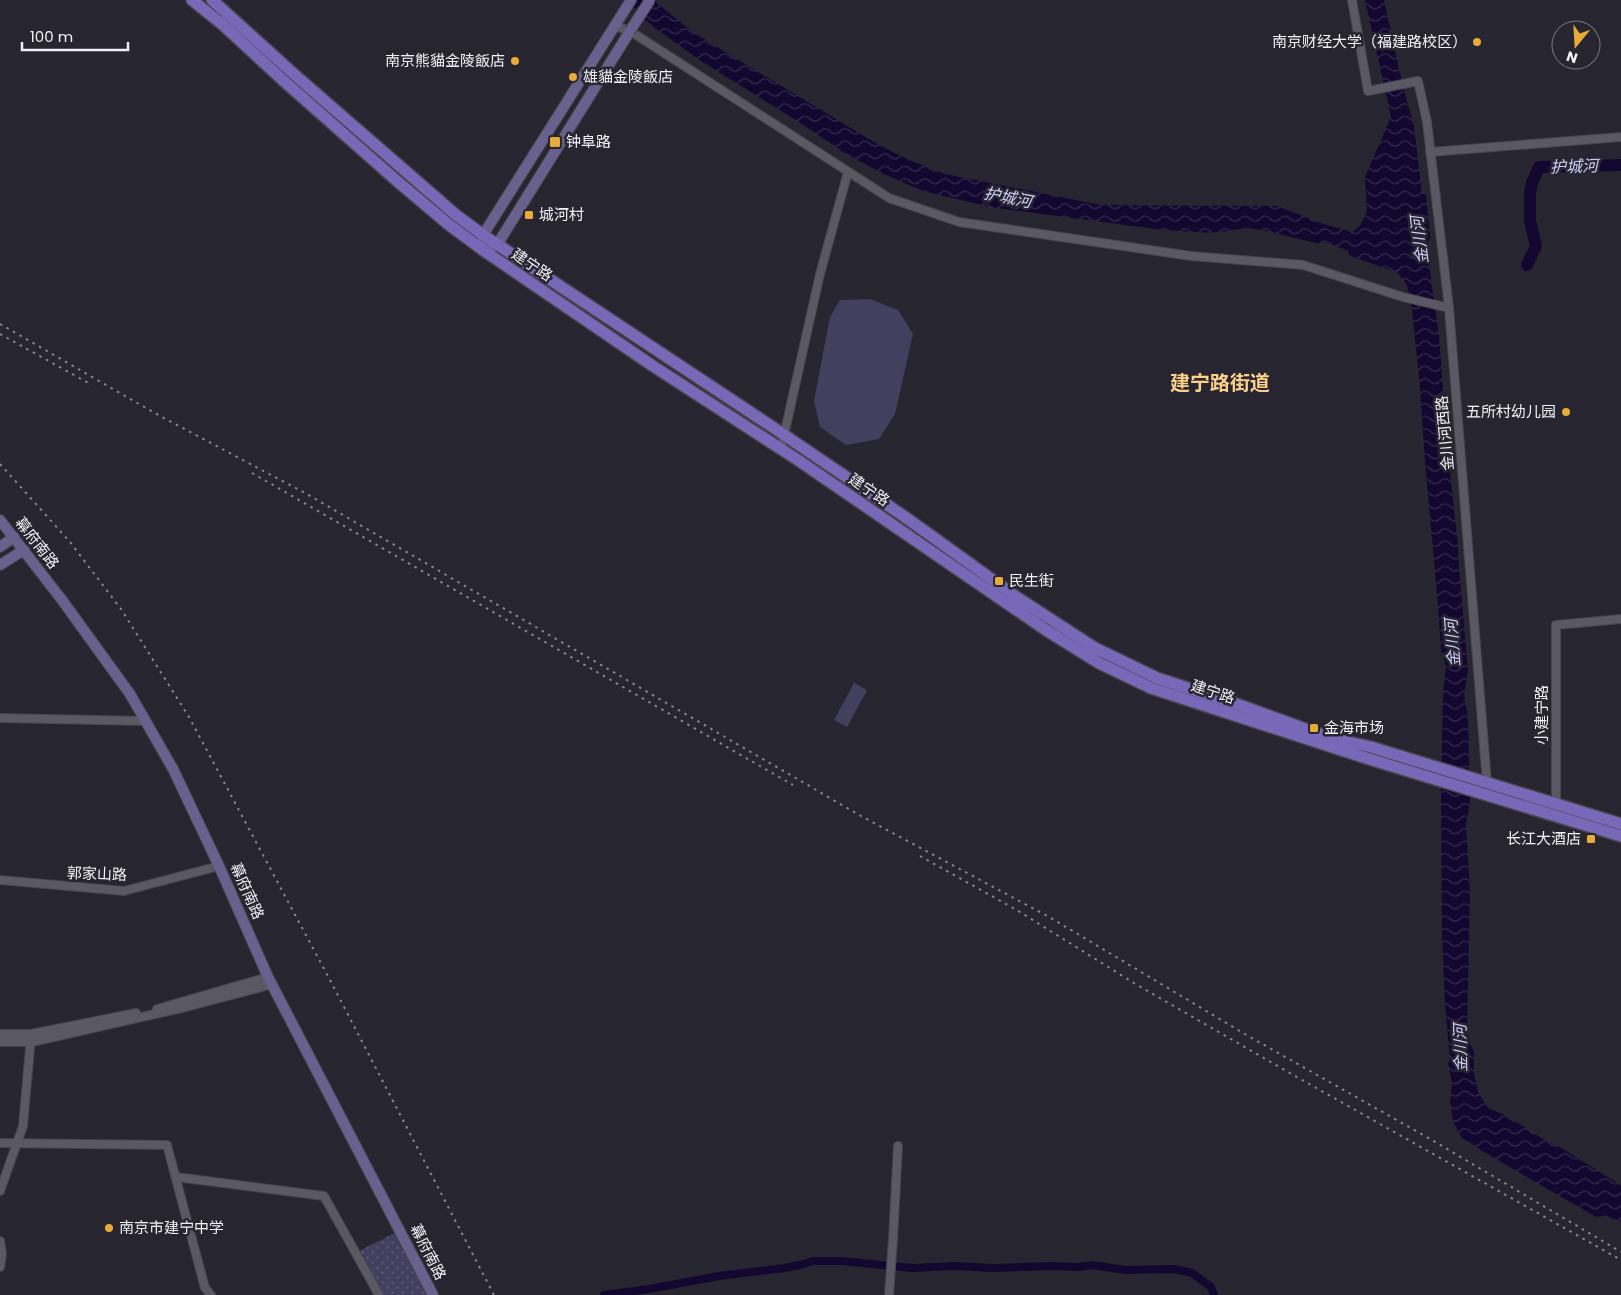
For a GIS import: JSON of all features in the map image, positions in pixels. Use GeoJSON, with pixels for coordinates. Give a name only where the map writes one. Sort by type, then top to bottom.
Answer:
{"type":"FeatureCollection","features":[{"type":"Feature","properties":{"kind":"main road","name":"建宁路"},"geometry":{"type":"LineString","coordinates":[[192,0],[222,24],[397,181],[448,224],[483,250],[653,366],[781,449],[1046,630],[1099,663],[1151,688],[1329,741],[1371,747],[1440,774],[1621,836]]}},
{"type":"Feature","properties":{"kind":"main road","name":"建宁路"},"geometry":{"type":"LineString","coordinates":[[212,0],[442,202],[483,235],[783,434],[905,517],[1015,596],[1095,648],[1157,678],[1242,706],[1329,741]]}},
{"type":"Feature","properties":{"kind":"main road","name":"建宁路"},"geometry":{"type":"LineString","coordinates":[[1472,784],[1487,783],[1621,824]]}},
{"type":"Feature","properties":{"kind":"street"},"geometry":{"type":"LineString","coordinates":[[631,0],[483,235],[483,250],[497,245],[650,0]]}},
{"type":"Feature","properties":{"kind":"street","name":"金川河西路"},"geometry":{"type":"LineString","coordinates":[[1352,0],[1369,91],[1418,81],[1427,122],[1448,308],[1487,783]]}},
{"type":"Feature","properties":{"kind":"street"},"geometry":{"type":"LineString","coordinates":[[615,26],[630,32],[889,198],[959,222],[1191,256],[1303,265],[1403,297],[1448,308]]}},
{"type":"Feature","properties":{"kind":"street"},"geometry":{"type":"LineString","coordinates":[[1430,152],[1621,137]]}},
{"type":"Feature","properties":{"kind":"street"},"geometry":{"type":"LineString","coordinates":[[781,449],[820,274],[848,172]]}},
{"type":"Feature","properties":{"kind":"street","name":"幕府南路"},"geometry":{"type":"LineString","coordinates":[[0,520],[62,600],[130,694],[174,769],[270,980],[433,1295]]}},
{"type":"Feature","properties":{"kind":"street"},"geometry":{"type":"LineString","coordinates":[[0,547],[14,537]]}},
{"type":"Feature","properties":{"kind":"street"},"geometry":{"type":"LineString","coordinates":[[0,565],[24,550]]}},
{"type":"Feature","properties":{"kind":"street","name":"小建宁路"},"geometry":{"type":"LineString","coordinates":[[1556,805],[1556,625],[1621,619]]}},
{"type":"Feature","properties":{"kind":"street"},"geometry":{"type":"LineString","coordinates":[[0,718],[145,721]]}},
{"type":"Feature","properties":{"kind":"street","name":"郭家山路"},"geometry":{"type":"LineString","coordinates":[[0,880],[124,891],[219,866]]}},
{"type":"Feature","properties":{"kind":"street"},"geometry":{"type":"LineString","coordinates":[[0,1034],[31,1034],[157,1009],[270,980]]}},
{"type":"Feature","properties":{"kind":"street"},"geometry":{"type":"LineString","coordinates":[[0,1042],[32,1042],[186,1007],[270,980]]}},
{"type":"Feature","properties":{"kind":"street"},"geometry":{"type":"LineString","coordinates":[[0,1191],[23,1126],[31,1034]]}},
{"type":"Feature","properties":{"kind":"street"},"geometry":{"type":"LineString","coordinates":[[0,1143],[168,1145],[205,1288],[212,1295]]}},
{"type":"Feature","properties":{"kind":"street"},"geometry":{"type":"LineString","coordinates":[[889,1295],[898,1146]]}},
{"type":"Feature","properties":{"kind":"street"},"geometry":{"type":"LineString","coordinates":[[176,1177],[324,1196],[379,1295]]}},
{"type":"Feature","properties":{"kind":"street"},"geometry":{"type":"LineString","coordinates":[[0,1241],[2,1254],[0,1267]]}},
{"type":"Feature","properties":{"kind":"shaded area"},"geometry":{"type":"Polygon","coordinates":[[[870,299],[898,310],[913,334],[895,414],[879,439],[846,445],[820,427],[814,401],[830,317],[840,300],[870,299]]]}},
{"type":"Feature","properties":{"kind":"shaded area"},"geometry":{"type":"Polygon","coordinates":[[[854,683],[867,690],[847,727],[834,720],[854,683]]]}},
{"type":"Feature","properties":{"kind":"shaded area"},"geometry":{"type":"Polygon","coordinates":[[[397,1232],[431,1295],[383,1295],[359,1251],[397,1232]]]}},
{"type":"Feature","properties":{"kind":"water","name":"金川河"},"geometry":{"type":"Polygon","coordinates":[[[624,0],[653,0],[694,33],[879,145],[909,160],[945,174],[1101,205],[1277,206],[1324,224],[1352,232],[1360,226],[1367,211],[1365,177],[1391,117],[1365,0],[1384,0],[1403,87],[1414,126],[1422,194],[1426,194],[1430,237],[1427,249],[1439,336],[1448,455],[1458,545],[1468,671],[1464,695],[1468,717],[1470,802],[1466,824],[1470,891],[1467,1033],[1474,1053],[1474,1073],[1478,1092],[1488,1108],[1507,1116],[1621,1186],[1621,1221],[1605,1216],[1596,1217],[1484,1152],[1462,1138],[1453,1122],[1450,1102],[1452,1083],[1448,1064],[1450,1059],[1445,1005],[1442,935],[1441,794],[1443,692],[1446,667],[1441,650],[1412,310],[1407,285],[1398,273],[1348,255],[1349,251],[1321,241],[1320,244],[1266,231],[1248,228],[1212,233],[1163,230],[990,207],[923,191],[884,174],[846,154],[799,122],[701,61],[655,28],[624,0]]]}},
{"type":"Feature","properties":{"kind":"waterway","name":"护城河"},"geometry":{"type":"LineString","coordinates":[[1527,265],[1536,246],[1530,221],[1530,193],[1539,167],[1621,165]]}},
{"type":"Feature","properties":{"kind":"waterway"},"geometry":{"type":"LineString","coordinates":[[604,1295],[719,1276],[785,1268],[813,1261],[841,1261],[912,1268],[954,1266],[993,1268],[1079,1267],[1092,1265],[1125,1270],[1175,1269],[1192,1273],[1211,1287],[1214,1295]]}},
{"type":"Feature","properties":{"kind":"railway"},"geometry":{"type":"LineString","coordinates":[[0,324],[160,416],[305,493],[861,816],[1051,918],[1243,1033],[1432,1140],[1621,1252]]}},
{"type":"Feature","properties":{"kind":"railway"},"geometry":{"type":"LineString","coordinates":[[0,334],[92,385]]}},
{"type":"Feature","properties":{"kind":"railway"},"geometry":{"type":"LineString","coordinates":[[0,464],[70,542],[121,609],[189,717],[330,980],[494,1295]]}},
{"type":"Feature","properties":{"kind":"railway"},"geometry":{"type":"LineString","coordinates":[[252,473],[793,785]]}},
{"type":"Feature","properties":{"kind":"railway"},"geometry":{"type":"LineString","coordinates":[[920,856],[1015,909],[1134,983],[1295,1076],[1621,1260]]}},
{"type":"Feature","properties":{"kind":"place","name":"南京财经大学（福建路校区）"},"geometry":{"type":"Point","coordinates":[1477,42]}},
{"type":"Feature","properties":{"kind":"place","name":"南京熊貓金陵飯店"},"geometry":{"type":"Point","coordinates":[515,61]}},
{"type":"Feature","properties":{"kind":"place","name":"雄貓金陵飯店"},"geometry":{"type":"Point","coordinates":[573,77]}},
{"type":"Feature","properties":{"kind":"place","name":"钟阜路"},"geometry":{"type":"Point","coordinates":[555,142]}},
{"type":"Feature","properties":{"kind":"place","name":"城河村"},"geometry":{"type":"Point","coordinates":[529,215]}},
{"type":"Feature","properties":{"kind":"place","name":"五所村幼儿园"},"geometry":{"type":"Point","coordinates":[1566,412]}},
{"type":"Feature","properties":{"kind":"place","name":"民生街"},"geometry":{"type":"Point","coordinates":[999,581]}},
{"type":"Feature","properties":{"kind":"place","name":"金海市场"},"geometry":{"type":"Point","coordinates":[1314,728]}},
{"type":"Feature","properties":{"kind":"place","name":"长江大酒店"},"geometry":{"type":"Point","coordinates":[1591,839]}},
{"type":"Feature","properties":{"kind":"place","name":"南京市建宁中学"},"geometry":{"type":"Point","coordinates":[109,1228]}},
{"type":"Feature","properties":{"kind":"district","name":"建宁路街道"},"geometry":{"type":"Point","coordinates":[1220,383]}}]}
